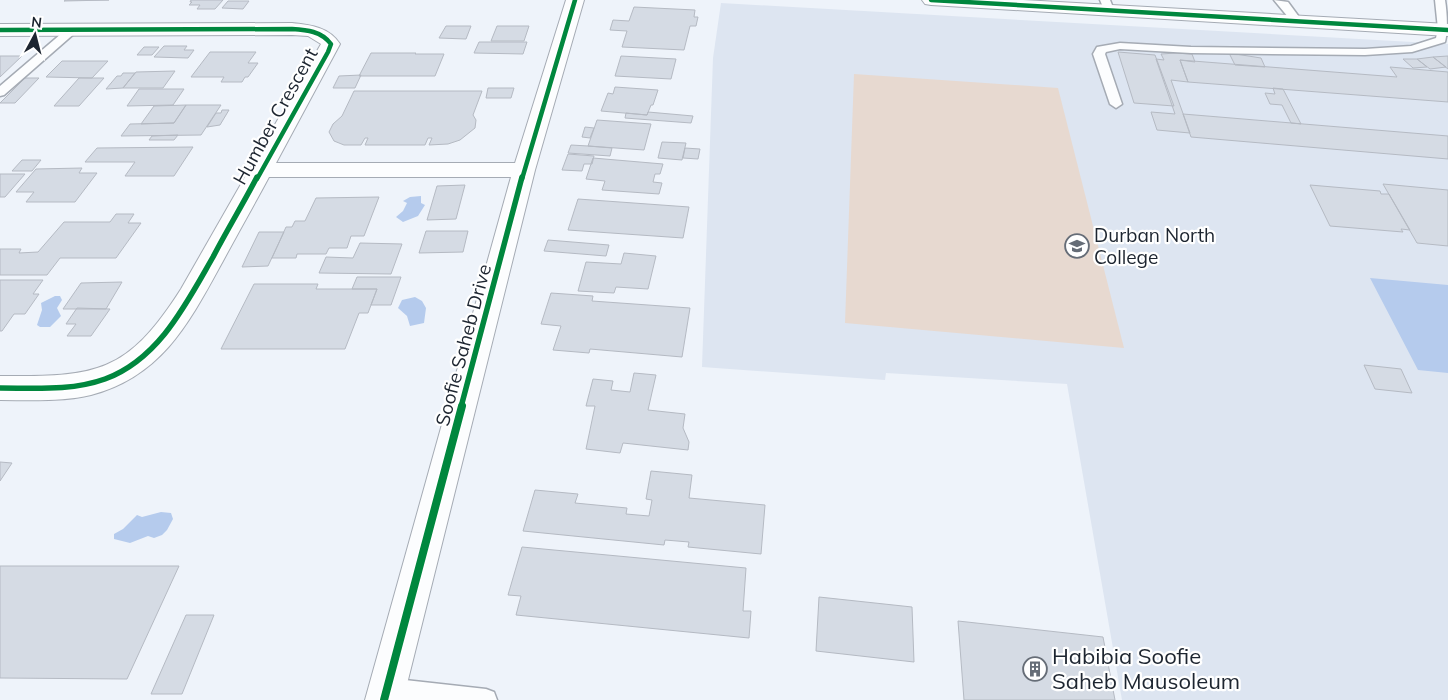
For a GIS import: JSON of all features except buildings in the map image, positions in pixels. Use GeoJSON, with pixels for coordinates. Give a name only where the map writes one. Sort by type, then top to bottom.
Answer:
{"type":"FeatureCollection","features":[{"type":"Feature","properties":{"kind":"street","name":"Soofie Saheb Drive"},"geometry":{"type":"LineString","coordinates":[[385,694],[524,170],[576,0]]}},
{"type":"Feature","properties":{"kind":"street"},"geometry":{"type":"LineString","coordinates":[[931,0],[1107,5],[1296,21],[1445,30]]}},
{"type":"Feature","properties":{"kind":"street","name":"Humber Crescent"},"geometry":{"type":"LineString","coordinates":[[0,30],[292,29],[304,30],[327,38],[331,44],[263,170],[173,323],[154,347],[119,372],[89,384],[51,388],[0,388]]}},
{"type":"Feature","properties":{"kind":"street","name":"Humber Crescent"},"geometry":{"type":"LineString","coordinates":[[263,170],[524,170]]}},
{"type":"Feature","properties":{"kind":"lane"},"geometry":{"type":"LineString","coordinates":[[1116,104],[1099,54],[1101,49],[1120,46],[1304,52],[1394,51],[1437,43],[1441,40],[1445,30],[1440,0]]}},
{"type":"Feature","properties":{"kind":"lane"},"geometry":{"type":"LineString","coordinates":[[1283,1],[1296,21]]}},
{"type":"Feature","properties":{"kind":"lane"},"geometry":{"type":"LineString","coordinates":[[0,92],[72,30]]}},
{"type":"Feature","properties":{"kind":"lane"},"geometry":{"type":"LineString","coordinates":[[385,694],[486,700]]}},
{"type":"Feature","properties":{"kind":"shaded area","name":"Durban North College"},"geometry":{"type":"Polygon","coordinates":[[[721,3],[1448,44],[1448,700],[1122,700],[1067,384],[886,373],[885,380],[702,367],[713,58],[721,3]]]}},
{"type":"Feature","properties":{"kind":"shaded area"},"geometry":{"type":"Polygon","coordinates":[[[854,74],[1058,88],[1124,348],[845,323],[854,74]]]}},
{"type":"Feature","properties":{"kind":"water"},"geometry":{"type":"Polygon","coordinates":[[[421,196],[421,203],[425,205],[418,216],[403,222],[396,217],[403,211],[407,203],[403,201],[410,197],[421,196]]]}},
{"type":"Feature","properties":{"kind":"water"},"geometry":{"type":"Polygon","coordinates":[[[1370,278],[1448,285],[1448,373],[1418,370],[1370,278]]]}},
{"type":"Feature","properties":{"kind":"water"},"geometry":{"type":"Polygon","coordinates":[[[55,296],[60,296],[62,300],[57,308],[61,316],[50,327],[40,327],[37,325],[42,310],[41,303],[55,296]]]}},
{"type":"Feature","properties":{"kind":"water"},"geometry":{"type":"Polygon","coordinates":[[[415,297],[422,301],[426,308],[424,323],[410,326],[407,316],[398,308],[402,300],[415,297]]]}},
{"type":"Feature","properties":{"kind":"water"},"geometry":{"type":"Polygon","coordinates":[[[161,512],[171,513],[173,519],[162,535],[154,538],[148,536],[130,543],[114,539],[114,534],[123,529],[137,515],[142,517],[161,512]]]}},
{"type":"Feature","properties":{"kind":"cycle path"},"geometry":{"type":"LineString","coordinates":[[384,700],[524,170],[575,0]]}},
{"type":"Feature","properties":{"kind":"cycle path"},"geometry":{"type":"LineString","coordinates":[[931,0],[1448,30]]}},
{"type":"Feature","properties":{"kind":"cycle path"},"geometry":{"type":"LineString","coordinates":[[0,30],[292,29],[319,34],[331,44],[191,296],[167,332],[153,348],[137,362],[119,373],[90,383],[61,388],[0,388]]}},
{"type":"Feature","properties":{"kind":"place","name":"Durban North College"},"geometry":{"type":"Point","coordinates":[1077,246]}},
{"type":"Feature","properties":{"kind":"place","name":"Habibia Soofie Saheb Mausoleum"},"geometry":{"type":"Point","coordinates":[1035,669]}}]}
